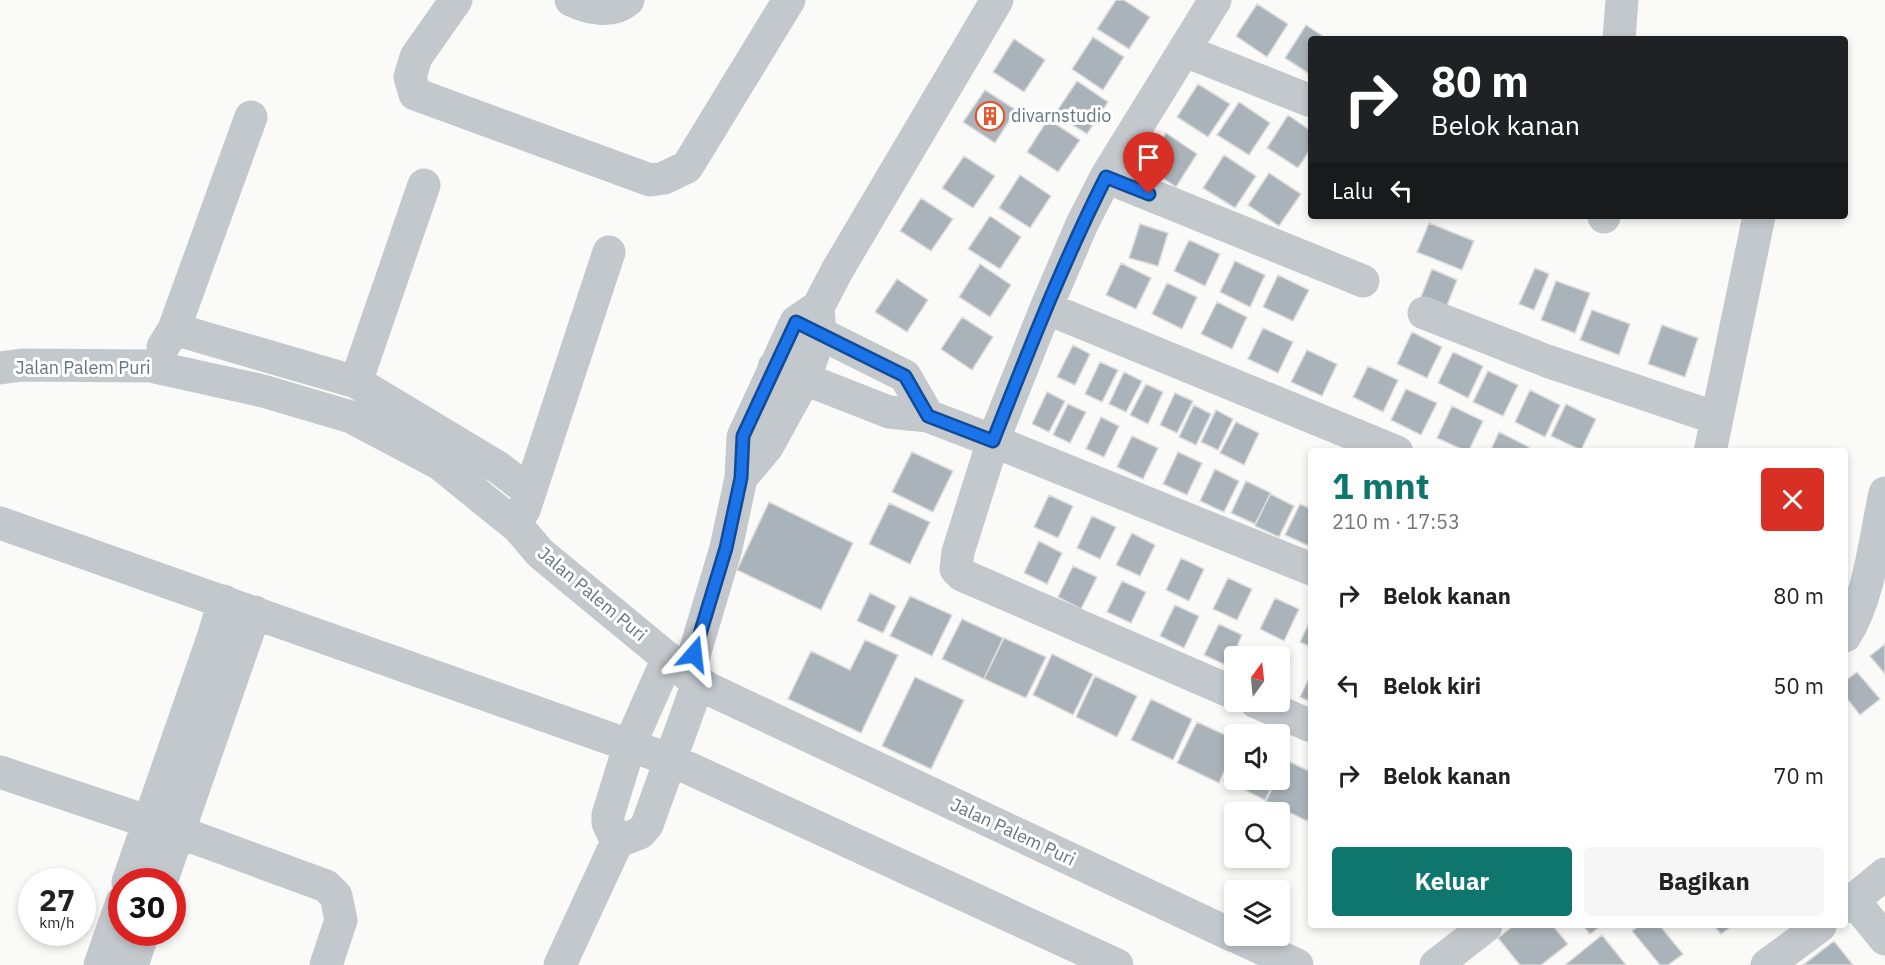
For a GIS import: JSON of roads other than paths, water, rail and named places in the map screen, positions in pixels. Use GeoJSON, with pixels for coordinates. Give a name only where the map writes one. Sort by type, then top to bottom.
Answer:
{"type":"FeatureCollection","features":[{"type":"Feature","properties":{"kind":"street"},"geometry":{"type":"LineString","coordinates":[[456,0],[416,57],[410,77],[415,94],[650,180],[664,178],[687,167],[789,0]]}},
{"type":"Feature","properties":{"kind":"street"},"geometry":{"type":"LineString","coordinates":[[571,0],[584,6],[608,9],[624,4],[628,0]]}},
{"type":"Feature","properties":{"kind":"street"},"geometry":{"type":"LineString","coordinates":[[560,965],[617,842],[640,833],[647,825],[671,760],[685,672],[717,582],[741,478],[743,436],[774,367],[812,321],[838,269],[997,0]]}},
{"type":"Feature","properties":{"kind":"street"},"geometry":{"type":"LineString","coordinates":[[1215,0],[1106,177],[1082,224],[993,441],[958,552],[956,569],[962,575],[1224,689]]}},
{"type":"Feature","properties":{"kind":"street"},"geometry":{"type":"LineString","coordinates":[[1619,36],[1622,0]]}},
{"type":"Feature","properties":{"kind":"street"},"geometry":{"type":"LineString","coordinates":[[1185,51],[1308,100]]}},
{"type":"Feature","properties":{"kind":"street"},"geometry":{"type":"LineString","coordinates":[[150,366],[174,329],[251,117]]}},
{"type":"Feature","properties":{"kind":"street"},"geometry":{"type":"LineString","coordinates":[[1106,177],[1363,280]]}},
{"type":"Feature","properties":{"kind":"street"},"geometry":{"type":"LineString","coordinates":[[356,382],[424,185]]}},
{"type":"Feature","properties":{"kind":"street"},"geometry":{"type":"LineString","coordinates":[[1711,448],[1758,219]]}},
{"type":"Feature","properties":{"kind":"street"},"geometry":{"type":"LineString","coordinates":[[519,528],[529,490],[609,252]]}},
{"type":"Feature","properties":{"kind":"street"},"geometry":{"type":"LineString","coordinates":[[1046,308],[1387,448]]}},
{"type":"Feature","properties":{"kind":"street"},"geometry":{"type":"LineString","coordinates":[[1425,314],[1547,361],[1716,418]]}},
{"type":"Feature","properties":{"kind":"street"},"geometry":{"type":"LineString","coordinates":[[741,478],[767,447],[805,378],[812,321]]}},
{"type":"Feature","properties":{"kind":"street"},"geometry":{"type":"LineString","coordinates":[[812,321],[905,376],[928,416]]}},
{"type":"Feature","properties":{"kind":"street"},"geometry":{"type":"LineString","coordinates":[[174,329],[356,382],[499,468],[529,490]]}},
{"type":"Feature","properties":{"kind":"street","name":"Jalan Palem Puri"},"geometry":{"type":"LineString","coordinates":[[0,368],[23,365],[150,366],[263,391],[351,417],[440,464],[519,528],[540,553],[685,672],[1224,931]]}},
{"type":"Feature","properties":{"kind":"street"},"geometry":{"type":"LineString","coordinates":[[774,367],[889,412],[928,416],[1308,568]]}},
{"type":"Feature","properties":{"kind":"street"},"geometry":{"type":"LineString","coordinates":[[1848,632],[1855,621],[1865,589],[1885,493]]}},
{"type":"Feature","properties":{"kind":"street"},"geometry":{"type":"LineString","coordinates":[[0,523],[671,760],[1117,965]]}},
{"type":"Feature","properties":{"kind":"street"},"geometry":{"type":"LineString","coordinates":[[162,868],[164,827],[224,601]]}},
{"type":"Feature","properties":{"kind":"street"},"geometry":{"type":"LineString","coordinates":[[137,868],[164,827],[255,612]]}},
{"type":"Feature","properties":{"kind":"street"},"geometry":{"type":"LineString","coordinates":[[617,842],[608,823],[608,815],[630,744],[685,672]]}},
{"type":"Feature","properties":{"kind":"street"},"geometry":{"type":"LineString","coordinates":[[1279,712],[1308,725]]}},
{"type":"Feature","properties":{"kind":"street"},"geometry":{"type":"LineString","coordinates":[[0,772],[164,827],[326,886],[336,896],[341,920],[326,965]]}},
{"type":"Feature","properties":{"kind":"street"},"geometry":{"type":"LineString","coordinates":[[1885,874],[1849,904],[1885,939]]}},
{"type":"Feature","properties":{"kind":"street"},"geometry":{"type":"LineString","coordinates":[[1436,965],[1483,928]]}},
{"type":"Feature","properties":{"kind":"street"},"geometry":{"type":"LineString","coordinates":[[1767,965],[1817,928]]}},
{"type":"Feature","properties":{"kind":"street"},"geometry":{"type":"LineString","coordinates":[[100,965],[108,942]]}},
{"type":"Feature","properties":{"kind":"street"},"geometry":{"type":"LineString","coordinates":[[132,965],[139,946]]}},
{"type":"Feature","properties":{"kind":"street","name":"Jalan Palem Puri"},"geometry":{"type":"LineString","coordinates":[[1256,946],[1297,965]]}},
{"type":"Feature","properties":{"kind":"place","name":"divarnstudio"},"geometry":{"type":"Point","coordinates":[990,116]}}]}
